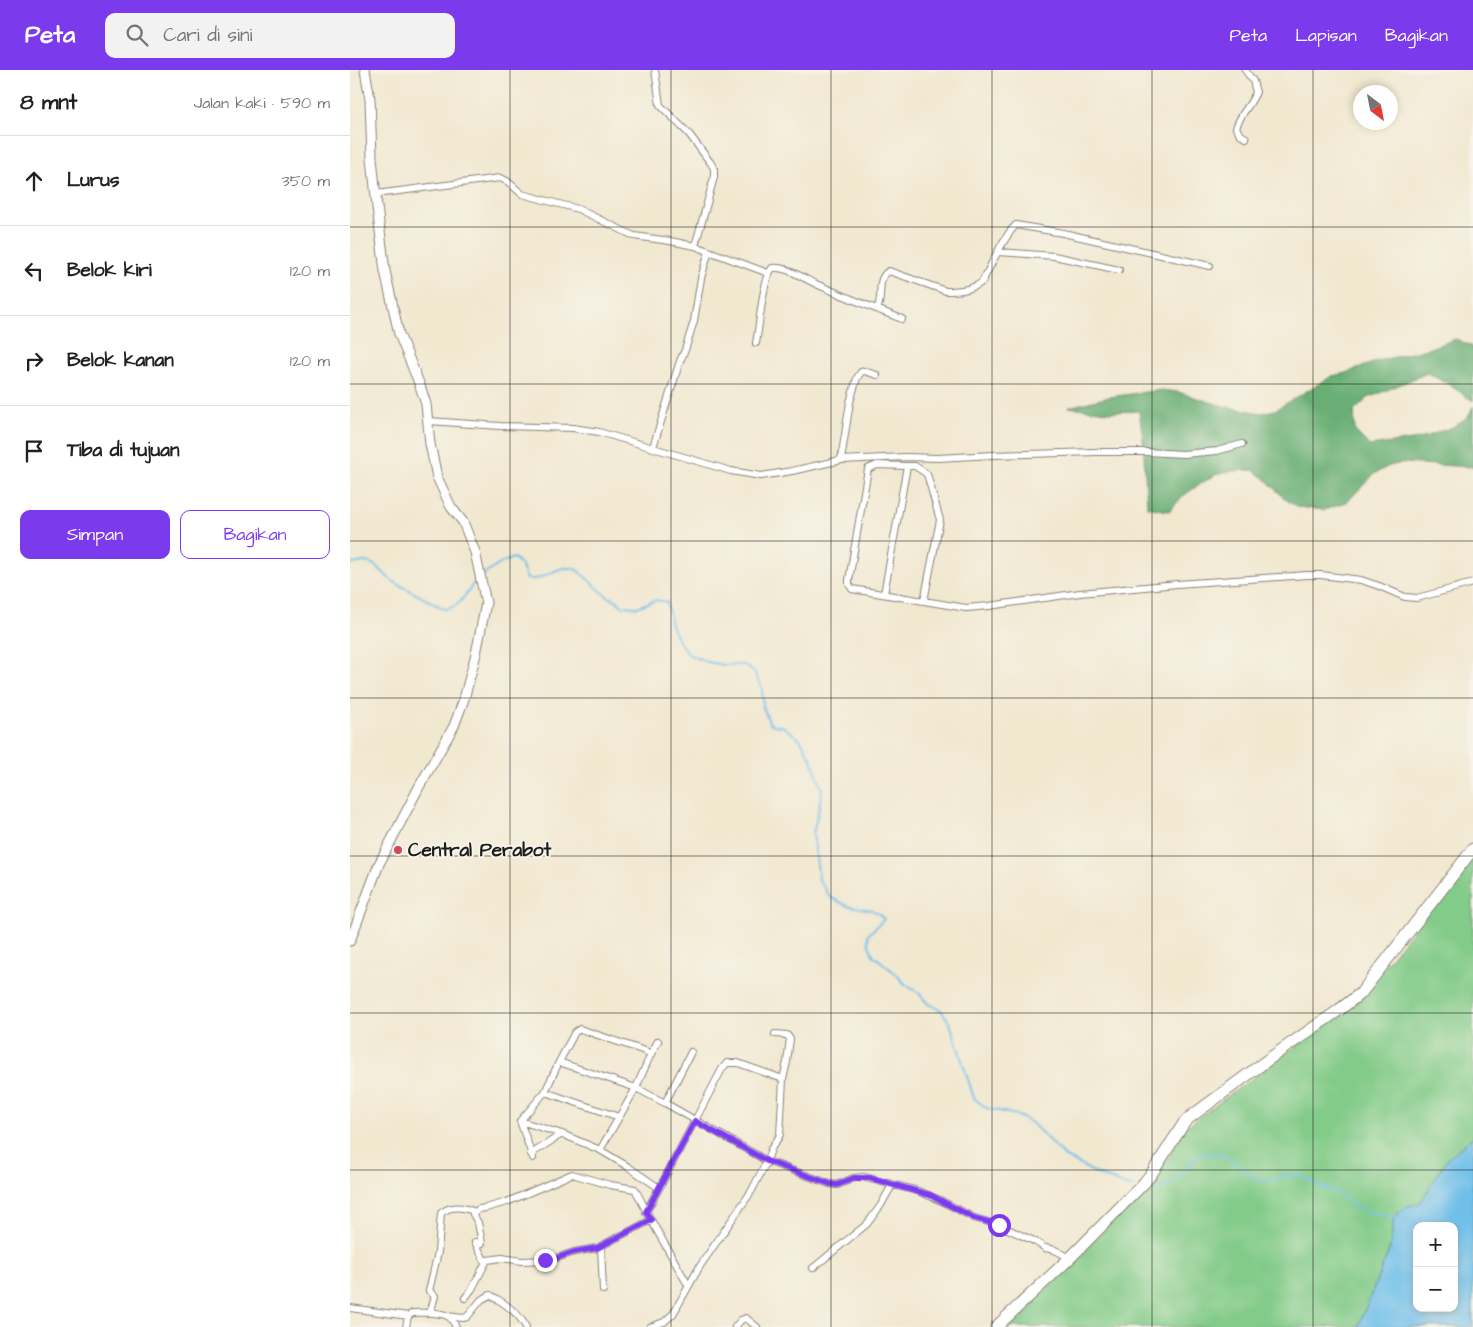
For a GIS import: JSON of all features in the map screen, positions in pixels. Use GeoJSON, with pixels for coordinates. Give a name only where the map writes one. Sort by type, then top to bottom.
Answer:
{"type":"FeatureCollection","features":[{"type":"Feature","properties":{"kind":"highway"},"geometry":{"type":"LineString","coordinates":[[996,1327],[1070,1258],[1140,1188],[1189,1118],[1339,1010],[1361,992],[1473,848]]}},
{"type":"Feature","properties":{"kind":"street"},"geometry":{"type":"LineString","coordinates":[[350,941],[379,864],[418,787],[454,726],[464,699],[482,628],[486,603],[476,552],[463,522],[451,507],[437,477],[430,444],[426,404],[399,334],[385,271],[376,194],[370,99],[365,70]]}},
{"type":"Feature","properties":{"kind":"street"},"geometry":{"type":"LineString","coordinates":[[655,70],[660,105],[689,134],[714,168],[714,177],[695,246]]}},
{"type":"Feature","properties":{"kind":"street"},"geometry":{"type":"LineString","coordinates":[[1245,70],[1253,81],[1256,92],[1238,119],[1236,128],[1246,138]]}},
{"type":"Feature","properties":{"kind":"street"},"geometry":{"type":"LineString","coordinates":[[376,194],[500,178],[507,180],[522,194],[578,208],[634,236],[695,246],[768,273]]}},
{"type":"Feature","properties":{"kind":"street"},"geometry":{"type":"LineString","coordinates":[[877,309],[880,304],[880,282],[889,271],[946,291],[964,290],[977,286],[982,282],[998,252],[1016,225],[1064,233],[1210,266]]}},
{"type":"Feature","properties":{"kind":"street"},"geometry":{"type":"LineString","coordinates":[[653,447],[694,321],[701,278],[709,251]]}},
{"type":"Feature","properties":{"kind":"street"},"geometry":{"type":"LineString","coordinates":[[998,252],[1054,256],[1119,270]]}},
{"type":"Feature","properties":{"kind":"street"},"geometry":{"type":"LineString","coordinates":[[756,343],[768,273],[772,268],[777,267],[902,319]]}},
{"type":"Feature","properties":{"kind":"street"},"geometry":{"type":"LineString","coordinates":[[841,460],[850,402],[857,378],[864,371],[877,375]]}},
{"type":"Feature","properties":{"kind":"street"},"geometry":{"type":"LineString","coordinates":[[429,421],[500,426],[573,428],[599,432],[731,471],[761,476],[841,460],[1097,452],[1183,454],[1217,451],[1242,444]]}},
{"type":"Feature","properties":{"kind":"street"},"geometry":{"type":"LineString","coordinates":[[924,601],[940,520],[927,474],[915,466],[877,465],[868,469],[848,584],[852,589],[955,607],[974,608],[1080,593],[1307,575],[1361,580],[1405,597],[1418,598],[1473,583]]}},
{"type":"Feature","properties":{"kind":"street"},"geometry":{"type":"LineString","coordinates":[[884,594],[907,466]]}},
{"type":"Feature","properties":{"kind":"street"},"geometry":{"type":"LineString","coordinates":[[520,1121],[545,1092],[575,1032],[580,1029],[648,1052],[650,1056]]}},
{"type":"Feature","properties":{"kind":"street"},"geometry":{"type":"LineString","coordinates":[[650,1327],[664,1322],[676,1309],[688,1285],[751,1192],[771,1149],[780,1135],[783,1079],[790,1038],[775,1034]]}},
{"type":"Feature","properties":{"kind":"street"},"geometry":{"type":"LineString","coordinates":[[600,1150],[636,1088],[658,1041]]}},
{"type":"Feature","properties":{"kind":"street"},"geometry":{"type":"LineString","coordinates":[[665,1103],[691,1052]]}},
{"type":"Feature","properties":{"kind":"street"},"geometry":{"type":"LineString","coordinates":[[559,1062],[636,1088],[767,1161],[830,1184],[837,1185],[850,1179],[863,1177],[930,1195],[974,1218],[999,1225],[1070,1258]]}},
{"type":"Feature","properties":{"kind":"street"},"geometry":{"type":"LineString","coordinates":[[646,1212],[722,1069],[727,1063],[738,1063],[783,1079]]}},
{"type":"Feature","properties":{"kind":"street"},"geometry":{"type":"LineString","coordinates":[[545,1092],[619,1117]]}},
{"type":"Feature","properties":{"kind":"street"},"geometry":{"type":"LineString","coordinates":[[520,1121],[562,1134],[600,1150],[659,1188]]}},
{"type":"Feature","properties":{"kind":"street"},"geometry":{"type":"LineString","coordinates":[[520,1121],[532,1156],[562,1134]]}},
{"type":"Feature","properties":{"kind":"street"},"geometry":{"type":"LineString","coordinates":[[475,1212],[479,1209],[507,1202],[574,1174],[634,1190],[688,1285]]}},
{"type":"Feature","properties":{"kind":"street"},"geometry":{"type":"LineString","coordinates":[[814,1268],[867,1224],[881,1205],[892,1185]]}},
{"type":"Feature","properties":{"kind":"street"},"geometry":{"type":"LineString","coordinates":[[430,1313],[435,1298],[434,1294],[430,1293],[430,1289],[438,1252],[441,1214],[444,1210],[458,1207],[475,1212]]}},
{"type":"Feature","properties":{"kind":"street"},"geometry":{"type":"LineString","coordinates":[[465,1298],[485,1262],[476,1242],[482,1244],[478,1223],[473,1214],[475,1212]]}},
{"type":"Feature","properties":{"kind":"street"},"geometry":{"type":"LineString","coordinates":[[485,1262],[502,1258],[522,1261],[554,1259],[601,1246],[651,1220]]}},
{"type":"Feature","properties":{"kind":"street"},"geometry":{"type":"LineString","coordinates":[[601,1246],[603,1290]]}},
{"type":"Feature","properties":{"kind":"street"},"geometry":{"type":"LineString","coordinates":[[350,1308],[408,1316],[413,1313],[430,1313],[456,1318],[467,1317],[481,1300],[490,1295],[514,1312],[526,1327]]}},
{"type":"Feature","properties":{"kind":"street"},"geometry":{"type":"LineString","coordinates":[[406,1327],[408,1316]]}},
{"type":"Feature","properties":{"kind":"street"},"geometry":{"type":"LineString","coordinates":[[447,1316],[451,1318],[456,1327]]}},
{"type":"Feature","properties":{"kind":"street"},"geometry":{"type":"LineString","coordinates":[[735,1327],[741,1320],[746,1318],[757,1327]]}},
{"type":"Feature","properties":{"kind":"green space"},"geometry":{"type":"Polygon","coordinates":[[[1456,339],[1471,346],[1473,349],[1473,401],[1448,384],[1427,373],[1368,398],[1354,411],[1355,431],[1370,446],[1419,439],[1453,427],[1469,416],[1473,406],[1473,467],[1402,463],[1389,466],[1374,474],[1347,502],[1324,510],[1298,507],[1285,499],[1263,477],[1253,470],[1232,471],[1215,475],[1183,496],[1169,511],[1147,507],[1143,439],[1139,411],[1108,412],[1069,407],[1109,397],[1161,390],[1178,392],[1226,407],[1262,413],[1275,410],[1332,376],[1456,339]]]}},
{"type":"Feature","properties":{"kind":"green space"},"geometry":{"type":"Polygon","coordinates":[[[1473,854],[1473,1137],[1448,1158],[1420,1203],[1406,1207],[1394,1217],[1390,1248],[1358,1327],[1000,1327],[1058,1275],[1155,1179],[1186,1127],[1355,1003],[1473,854]]]}},
{"type":"Feature","properties":{"kind":"water"},"geometry":{"type":"Polygon","coordinates":[[[1473,1137],[1473,1327],[1358,1327],[1390,1248],[1394,1217],[1406,1207],[1420,1203],[1448,1158],[1473,1137]]]}},
{"type":"Feature","properties":{"kind":"waterway"},"geometry":{"type":"LineString","coordinates":[[483,575],[503,562],[514,558],[521,565],[527,579],[540,578],[558,570],[570,568],[577,570],[608,597],[616,600],[622,606],[637,607],[656,600],[667,602],[671,625],[678,640],[688,654],[707,662],[724,665],[744,665],[754,672],[762,688],[763,707],[770,724],[784,727],[800,739],[812,760],[822,790],[813,833],[819,880],[830,897],[848,906],[872,910],[884,919],[868,935],[873,955],[906,985],[919,993],[928,1004],[941,1010],[950,1023],[974,1098],[986,1108],[1016,1115],[1032,1123],[1064,1156],[1097,1174],[1129,1187],[1134,1187]]}},
{"type":"Feature","properties":{"kind":"waterway"},"geometry":{"type":"LineString","coordinates":[[350,564],[368,562],[380,569],[394,582],[444,609],[455,606],[477,580]]}},
{"type":"Feature","properties":{"kind":"waterway"},"geometry":{"type":"LineString","coordinates":[[1144,1188],[1160,1189],[1172,1185],[1198,1154],[1222,1154],[1259,1181],[1276,1179],[1286,1175],[1302,1176],[1321,1187],[1337,1192],[1353,1206],[1369,1212],[1394,1217]]}},
{"type":"Feature","properties":{"kind":"place","name":"Central Perabot"},"geometry":{"type":"Point","coordinates":[398,850]}},
{"type":"Feature","properties":{"kind":"route"},"geometry":{"type":"LineString","coordinates":[[545,1260],[597,1248],[651,1220],[646,1212],[695,1121],[767,1161],[830,1184],[837,1185],[854,1178],[869,1178],[930,1195],[974,1218],[999,1225]]}}]}
